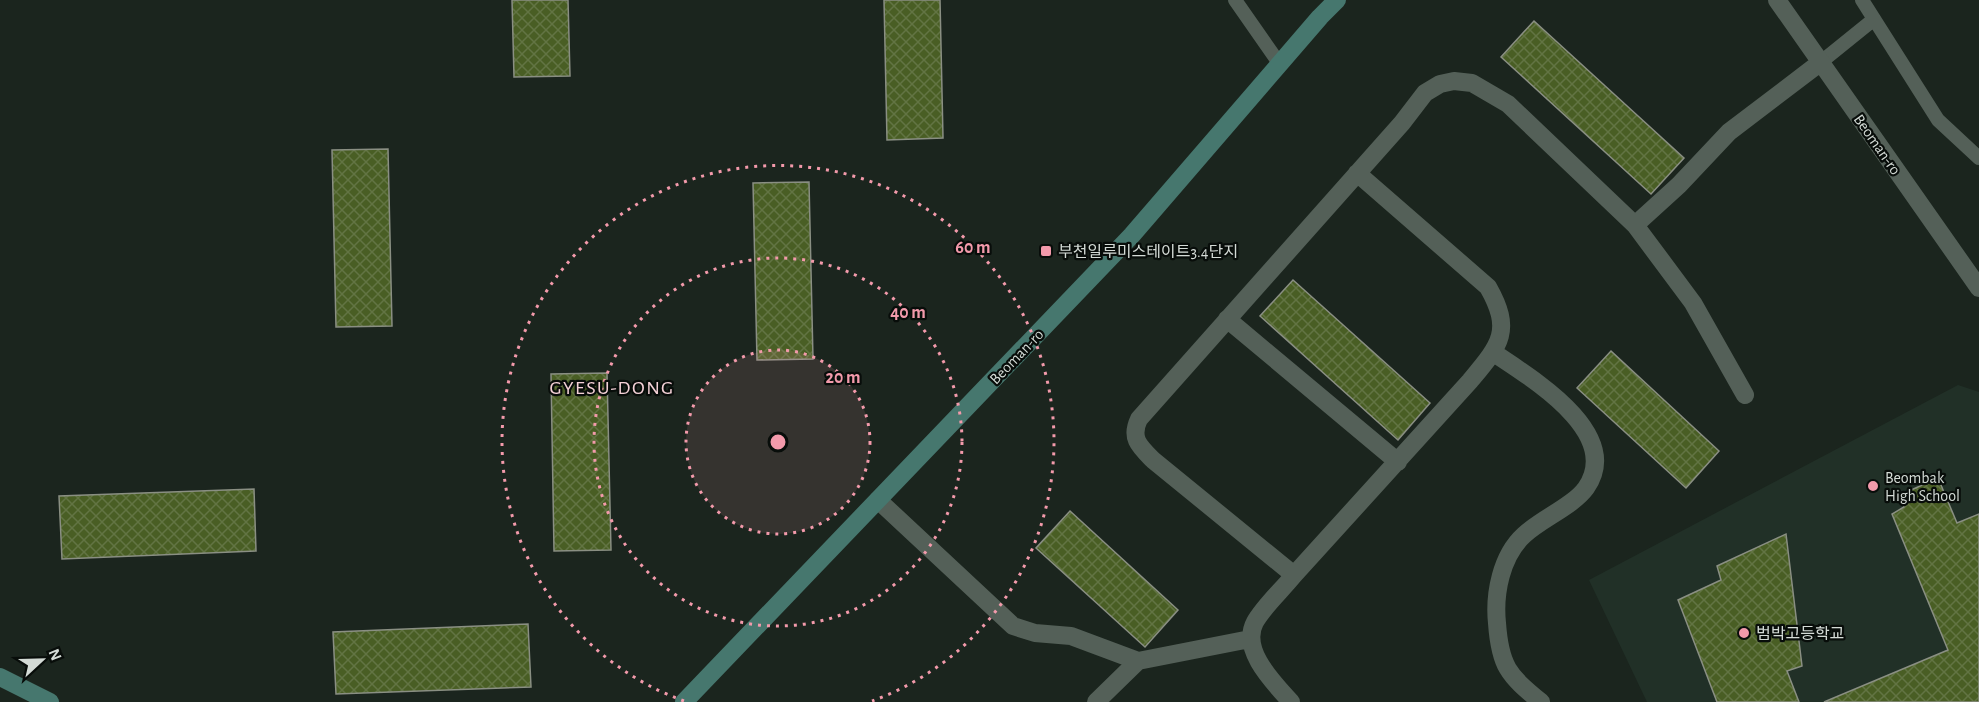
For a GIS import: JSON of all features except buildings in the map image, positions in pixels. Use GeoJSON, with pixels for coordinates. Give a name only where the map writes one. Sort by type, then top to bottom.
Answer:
{"type":"FeatureCollection","features":[{"type":"Feature","properties":{"kind":"street","name":"Beoman-ro"},"geometry":{"type":"LineString","coordinates":[[684,702],[1132,235],[1279,63],[1337,0]]}},
{"type":"Feature","properties":{"kind":"street","name":"Beoman-ro"},"geometry":{"type":"LineString","coordinates":[[1777,0],[1979,288]]}},
{"type":"Feature","properties":{"kind":"street"},"geometry":{"type":"LineString","coordinates":[[1635,225],[1679,185],[1729,132],[1821,62]]}},
{"type":"Feature","properties":{"kind":"street"},"geometry":{"type":"LineString","coordinates":[[1294,576],[1178,482],[1137,444],[1134,430],[1139,419],[1425,93],[1447,82],[1472,83],[1508,104],[1635,225],[1693,303],[1745,395]]}},
{"type":"Feature","properties":{"kind":"street"},"geometry":{"type":"LineString","coordinates":[[1291,702],[1260,664],[1250,639],[1255,622],[1494,353],[1501,337],[1500,308],[1488,287],[1357,173]]}},
{"type":"Feature","properties":{"kind":"street"},"geometry":{"type":"LineString","coordinates":[[1227,319],[1398,462]]}},
{"type":"Feature","properties":{"kind":"street"},"geometry":{"type":"LineString","coordinates":[[1494,353],[1544,387],[1583,425],[1594,447],[1593,470],[1585,489],[1523,536],[1504,564],[1495,601],[1498,641],[1505,668],[1541,702]]}},
{"type":"Feature","properties":{"kind":"street"},"geometry":{"type":"LineString","coordinates":[[878,500],[1013,626],[1035,633],[1071,636],[1138,661],[1250,639]]}},
{"type":"Feature","properties":{"kind":"street"},"geometry":{"type":"LineString","coordinates":[[1096,702],[1138,661]]}},
{"type":"Feature","properties":{"kind":"street"},"geometry":{"type":"LineString","coordinates":[[0,677],[50,702]]}},
{"type":"Feature","properties":{"kind":"lane"},"geometry":{"type":"LineString","coordinates":[[1235,0],[1279,63]]}},
{"type":"Feature","properties":{"kind":"lane"},"geometry":{"type":"LineString","coordinates":[[1862,0],[1938,120],[1979,158]]}},
{"type":"Feature","properties":{"kind":"lane"},"geometry":{"type":"LineString","coordinates":[[1821,62],[1873,20]]}},
{"type":"Feature","properties":{"kind":"shaded area","name":"Beombak High School"},"geometry":{"type":"Polygon","coordinates":[[[1958,385],[1979,392],[1979,702],[1647,702],[1589,580],[1958,385]]]}},
{"type":"Feature","properties":{"kind":"place","name":"부천일루미스테이트3.4단지"},"geometry":{"type":"Point","coordinates":[1046,251]}},
{"type":"Feature","properties":{"kind":"place","name":"Beombak High School"},"geometry":{"type":"Point","coordinates":[1873,486]}},
{"type":"Feature","properties":{"kind":"place","name":"범박고등학교"},"geometry":{"type":"Point","coordinates":[1744,633]}},
{"type":"Feature","properties":{"kind":"district","name":"GYESU-DONG"},"geometry":{"type":"Point","coordinates":[612,387]}}]}
